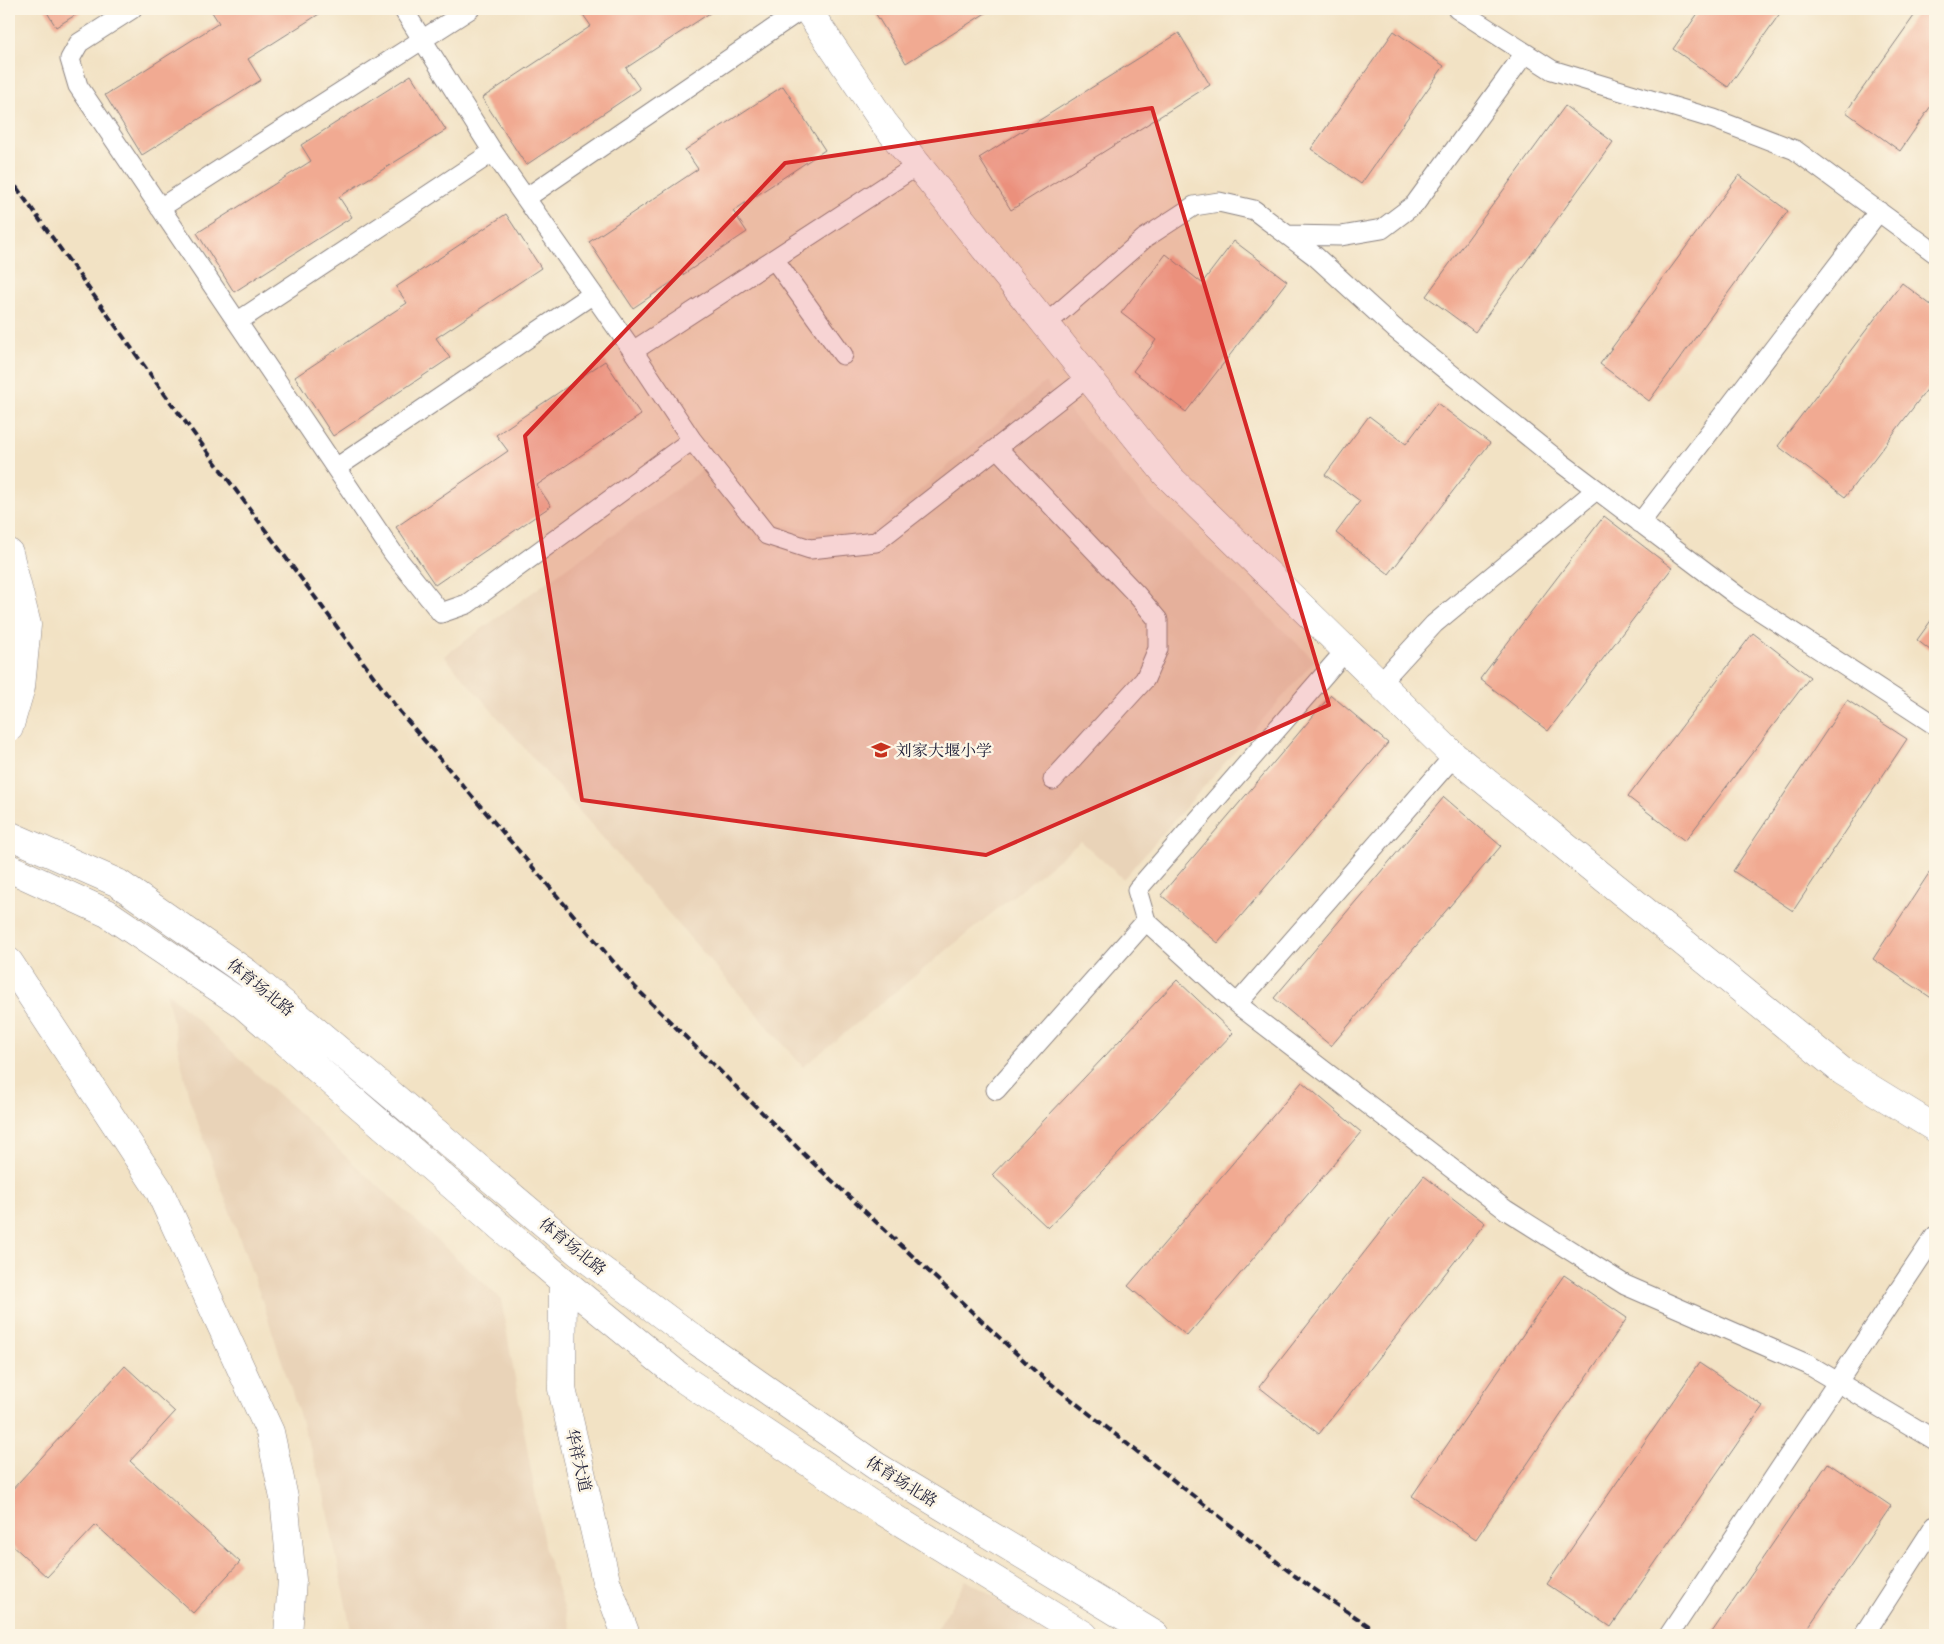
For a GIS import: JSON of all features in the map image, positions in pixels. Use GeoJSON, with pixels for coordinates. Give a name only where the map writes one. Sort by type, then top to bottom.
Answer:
{"type":"FeatureCollection","features":[{"type":"Feature","properties":{"kind":"street"},"geometry":{"type":"LineString","coordinates":[[807,9],[884,124],[1166,474],[1454,756],[1842,1072],[1935,1128]]}},
{"type":"Feature","properties":{"kind":"street"},"geometry":{"type":"LineString","coordinates":[[9,553],[27,625],[21,687],[9,728]]}},
{"type":"Feature","properties":{"kind":"street","name":"体育场北路"},"geometry":{"type":"LineString","coordinates":[[9,834],[118,883],[247,973],[579,1253],[698,1341],[876,1466],[1155,1635]]}},
{"type":"Feature","properties":{"kind":"street","name":"体育场北路"},"geometry":{"type":"LineString","coordinates":[[9,868],[107,913],[242,1004],[563,1281],[679,1376],[868,1502],[1084,1635]]}},
{"type":"Feature","properties":{"kind":"street"},"geometry":{"type":"LineString","coordinates":[[9,962],[159,1190],[270,1432],[284,1498],[292,1580],[288,1635]]}},
{"type":"Feature","properties":{"kind":"street","name":"华祥大道"},"geometry":{"type":"LineString","coordinates":[[563,1281],[562,1389],[606,1581],[626,1635]]}},
{"type":"Feature","properties":{"kind":"lane"},"geometry":{"type":"LineString","coordinates":[[132,9],[79,43],[70,59],[78,86],[394,553],[441,613],[467,604],[692,440]]}},
{"type":"Feature","properties":{"kind":"lane"},"geometry":{"type":"LineString","coordinates":[[403,9],[493,152],[633,351],[692,440],[768,534],[810,549],[876,542],[1088,377]]}},
{"type":"Feature","properties":{"kind":"lane"},"geometry":{"type":"LineString","coordinates":[[160,208],[421,38],[470,9]]}},
{"type":"Feature","properties":{"kind":"lane"},"geometry":{"type":"LineString","coordinates":[[526,198],[802,9]]}},
{"type":"Feature","properties":{"kind":"lane"},"geometry":{"type":"LineString","coordinates":[[1457,9],[1552,70],[1714,119],[1795,150],[1935,253]]}},
{"type":"Feature","properties":{"kind":"lane"},"geometry":{"type":"LineString","coordinates":[[1287,235],[1341,236],[1382,229],[1415,204],[1525,53]]}},
{"type":"Feature","properties":{"kind":"lane"},"geometry":{"type":"LineString","coordinates":[[237,322],[493,152]]}},
{"type":"Feature","properties":{"kind":"lane"},"geometry":{"type":"LineString","coordinates":[[633,351],[918,166]]}},
{"type":"Feature","properties":{"kind":"lane"},"geometry":{"type":"LineString","coordinates":[[1046,324],[1145,238],[1194,206],[1220,202],[1254,210],[1315,256],[1394,328],[1596,490],[1739,597],[1935,726]]}},
{"type":"Feature","properties":{"kind":"lane"},"geometry":{"type":"LineString","coordinates":[[1640,523],[1878,211]]}},
{"type":"Feature","properties":{"kind":"lane"},"geometry":{"type":"LineString","coordinates":[[774,259],[843,355]]}},
{"type":"Feature","properties":{"kind":"lane"},"geometry":{"type":"LineString","coordinates":[[336,468],[593,294]]}},
{"type":"Feature","properties":{"kind":"lane"},"geometry":{"type":"LineString","coordinates":[[997,448],[1137,595],[1158,620],[1158,649],[1145,678],[1053,780]]}},
{"type":"Feature","properties":{"kind":"lane"},"geometry":{"type":"LineString","coordinates":[[1380,683],[1434,624],[1596,490]]}},
{"type":"Feature","properties":{"kind":"lane"},"geometry":{"type":"LineString","coordinates":[[1346,650],[1138,890],[1146,921],[1237,1004],[1506,1210],[1624,1285],[1809,1365],[1935,1440]]}},
{"type":"Feature","properties":{"kind":"lane"},"geometry":{"type":"LineString","coordinates":[[1237,1004],[1454,756]]}},
{"type":"Feature","properties":{"kind":"lane"},"geometry":{"type":"LineString","coordinates":[[996,1090],[1146,921]]}},
{"type":"Feature","properties":{"kind":"lane"},"geometry":{"type":"LineString","coordinates":[[1669,1635],[1935,1236]]}},
{"type":"Feature","properties":{"kind":"lane"},"geometry":{"type":"LineString","coordinates":[[1864,1635],[1935,1525]]}},
{"type":"Feature","properties":{"kind":"highlighted area"},"geometry":{"type":"Polygon","coordinates":[[[1152,108],[1329,705],[986,855],[582,800],[525,436],[785,163],[1152,108]]]}},
{"type":"Feature","properties":{"kind":"shaded area","name":"刘家大堰小学"},"geometry":{"type":"Polygon","coordinates":[[[1045,382],[1150,506],[1315,660],[1123,879],[1081,841],[803,1067],[444,656],[718,459],[768,524],[868,535],[1045,382]]]}},
{"type":"Feature","properties":{"kind":"shaded area"},"geometry":{"type":"Polygon","coordinates":[[[166,991],[501,1299],[545,1550],[573,1635],[352,1635],[322,1485],[263,1303],[189,1098],[166,991]]]}},
{"type":"Feature","properties":{"kind":"shaded area"},"geometry":{"type":"Polygon","coordinates":[[[966,1580],[1057,1635],[934,1635],[966,1580]]]}},
{"type":"Feature","properties":{"kind":"building"},"geometry":{"type":"Polygon","coordinates":[[[45,9],[85,9],[56,27],[45,9]]]}},
{"type":"Feature","properties":{"kind":"building"},"geometry":{"type":"Polygon","coordinates":[[[210,9],[327,9],[248,59],[261,80],[142,155],[105,95],[219,23],[210,9]]]}},
{"type":"Feature","properties":{"kind":"building"},"geometry":{"type":"Polygon","coordinates":[[[579,9],[716,9],[626,68],[640,89],[526,165],[482,98],[591,26],[579,9]]]}},
{"type":"Feature","properties":{"kind":"building"},"geometry":{"type":"Polygon","coordinates":[[[878,9],[992,9],[906,63],[874,11],[878,9]]]}},
{"type":"Feature","properties":{"kind":"building"},"geometry":{"type":"Polygon","coordinates":[[[1701,9],[1783,9],[1728,87],[1673,49],[1701,9]]]}},
{"type":"Feature","properties":{"kind":"building"},"geometry":{"type":"Polygon","coordinates":[[[1919,9],[1935,9],[1935,100],[1900,151],[1846,112],[1919,9]]]}},
{"type":"Feature","properties":{"kind":"building"},"geometry":{"type":"Polygon","coordinates":[[[1394,31],[1444,66],[1361,184],[1311,149],[1394,31]]]}},
{"type":"Feature","properties":{"kind":"building"},"geometry":{"type":"Polygon","coordinates":[[[1179,33],[1210,85],[1011,210],[979,158],[1179,33]]]}},
{"type":"Feature","properties":{"kind":"building"},"geometry":{"type":"Polygon","coordinates":[[[411,75],[446,130],[339,197],[352,217],[234,292],[197,233],[311,161],[301,145],[411,75]]]}},
{"type":"Feature","properties":{"kind":"building"},"geometry":{"type":"Polygon","coordinates":[[[783,86],[825,150],[733,211],[747,232],[633,308],[589,242],[698,169],[685,150],[783,86]]]}},
{"type":"Feature","properties":{"kind":"building"},"geometry":{"type":"Polygon","coordinates":[[[1565,106],[1613,142],[1475,332],[1426,296],[1565,106]]]}},
{"type":"Feature","properties":{"kind":"building"},"geometry":{"type":"Polygon","coordinates":[[[1739,175],[1788,211],[1649,401],[1600,364],[1739,175]]]}},
{"type":"Feature","properties":{"kind":"building"},"geometry":{"type":"Polygon","coordinates":[[[506,214],[541,268],[436,338],[450,358],[333,436],[295,377],[407,303],[396,287],[506,214]]]}},
{"type":"Feature","properties":{"kind":"building"},"geometry":{"type":"Polygon","coordinates":[[[1234,241],[1287,281],[1186,412],[1133,371],[1156,340],[1121,313],[1166,254],[1202,283],[1234,241]]]}},
{"type":"Feature","properties":{"kind":"building"},"geometry":{"type":"Polygon","coordinates":[[[1902,283],[1935,308],[1935,379],[1845,497],[1778,446],[1902,283]]]}},
{"type":"Feature","properties":{"kind":"building"},"geometry":{"type":"Polygon","coordinates":[[[605,361],[641,415],[537,485],[551,506],[435,585],[396,527],[508,451],[496,435],[605,361]]]}},
{"type":"Feature","properties":{"kind":"building"},"geometry":{"type":"Polygon","coordinates":[[[1437,403],[1490,443],[1389,574],[1336,533],[1360,501],[1325,475],[1369,416],[1406,444],[1437,403]]]}},
{"type":"Feature","properties":{"kind":"building"},"geometry":{"type":"Polygon","coordinates":[[[1604,516],[1672,568],[1548,731],[1480,679],[1604,516]]]}},
{"type":"Feature","properties":{"kind":"building"},"geometry":{"type":"Polygon","coordinates":[[[1935,615],[1935,654],[1917,640],[1935,615]]]}},
{"type":"Feature","properties":{"kind":"building"},"geometry":{"type":"Polygon","coordinates":[[[1753,633],[1810,677],[1685,841],[1628,797],[1753,633]]]}},
{"type":"Feature","properties":{"kind":"building"},"geometry":{"type":"Polygon","coordinates":[[[1331,695],[1388,743],[1218,943],[1161,895],[1331,695]]]}},
{"type":"Feature","properties":{"kind":"building"},"geometry":{"type":"Polygon","coordinates":[[[1847,700],[1907,739],[1793,911],[1733,871],[1847,700]]]}},
{"type":"Feature","properties":{"kind":"building"},"geometry":{"type":"Polygon","coordinates":[[[1444,797],[1501,846],[1331,1046],[1274,998],[1444,797]]]}},
{"type":"Feature","properties":{"kind":"building"},"geometry":{"type":"Polygon","coordinates":[[[1935,864],[1935,995],[1933,999],[1873,959],[1935,864]]]}},
{"type":"Feature","properties":{"kind":"building"},"geometry":{"type":"Polygon","coordinates":[[[1177,980],[1233,1033],[1048,1228],[992,1175],[1177,980]]]}},
{"type":"Feature","properties":{"kind":"building"},"geometry":{"type":"Polygon","coordinates":[[[1302,1082],[1361,1132],[1187,1336],[1128,1286],[1302,1082]]]}},
{"type":"Feature","properties":{"kind":"building"},"geometry":{"type":"Polygon","coordinates":[[[1424,1176],[1485,1223],[1319,1434],[1259,1387],[1424,1176]]]}},
{"type":"Feature","properties":{"kind":"building"},"geometry":{"type":"Polygon","coordinates":[[[1564,1275],[1627,1318],[1476,1539],[1412,1496],[1564,1275]]]}},
{"type":"Feature","properties":{"kind":"building"},"geometry":{"type":"Polygon","coordinates":[[[1699,1363],[1763,1406],[1611,1627],[1547,1584],[1699,1363]]]}},
{"type":"Feature","properties":{"kind":"building"},"geometry":{"type":"Polygon","coordinates":[[[125,1366],[175,1412],[130,1461],[240,1562],[193,1613],[96,1525],[47,1577],[9,1542],[9,1493],[125,1366]]]}},
{"type":"Feature","properties":{"kind":"building"},"geometry":{"type":"Polygon","coordinates":[[[1828,1463],[1891,1506],[1803,1635],[1710,1635],[1828,1463]]]}},
{"type":"Feature","properties":{"kind":"railway"},"geometry":{"type":"LineString","coordinates":[[9,177],[155,381],[400,712],[635,987],[809,1159],[1035,1371],[1295,1576],[1382,1635]]}},
{"type":"Feature","properties":{"kind":"place","name":"刘家大堰小学"},"geometry":{"type":"Point","coordinates":[881,750]}}]}
